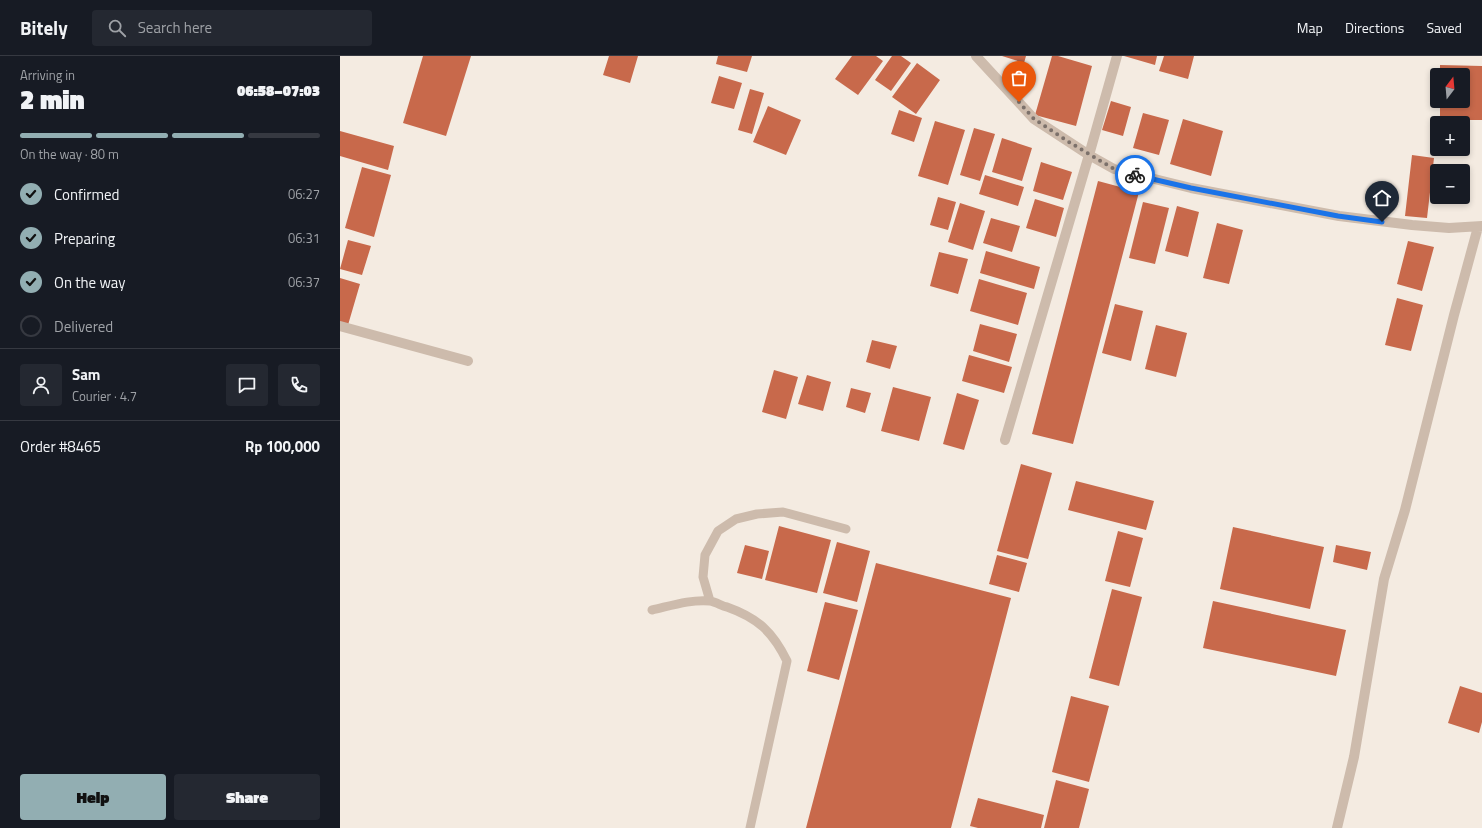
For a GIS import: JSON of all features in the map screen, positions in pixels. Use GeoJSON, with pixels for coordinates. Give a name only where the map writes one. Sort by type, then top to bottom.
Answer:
{"type":"FeatureCollection","features":[{"type":"Feature","properties":{"kind":"street"},"geometry":{"type":"LineString","coordinates":[[976,56],[1034,119],[1089,155],[1114,169],[1191,188],[1338,216],[1412,226],[1448,228],[1480,227],[1454,316],[1405,510],[1384,579],[1354,757],[1337,828]]}},
{"type":"Feature","properties":{"kind":"street"},"geometry":{"type":"LineString","coordinates":[[1005,440],[1117,56]]}},
{"type":"Feature","properties":{"kind":"street"},"geometry":{"type":"LineString","coordinates":[[340,326],[468,361]]}},
{"type":"Feature","properties":{"kind":"lane"},"geometry":{"type":"LineString","coordinates":[[710,602],[703,577],[705,555],[718,531],[736,519],[757,514],[783,512],[846,529]]}},
{"type":"Feature","properties":{"kind":"lane"},"geometry":{"type":"LineString","coordinates":[[652,610],[684,603],[710,602],[732,609],[758,621],[778,644],[787,661],[750,828]]}},
{"type":"Feature","properties":{"kind":"building"},"geometry":{"type":"Polygon","coordinates":[[[423,56],[471,56],[446,136],[403,123],[423,56]]]}},
{"type":"Feature","properties":{"kind":"building"},"geometry":{"type":"Polygon","coordinates":[[[609,56],[638,56],[630,83],[603,75],[609,56]]]}},
{"type":"Feature","properties":{"kind":"building"},"geometry":{"type":"Polygon","coordinates":[[[718,56],[752,56],[747,72],[716,64],[718,56]]]}},
{"type":"Feature","properties":{"kind":"building"},"geometry":{"type":"Polygon","coordinates":[[[852,56],[876,56],[883,61],[858,95],[835,79],[852,56]]]}},
{"type":"Feature","properties":{"kind":"building"},"geometry":{"type":"Polygon","coordinates":[[[892,56],[901,56],[911,63],[891,91],[875,80],[892,56]]]}},
{"type":"Feature","properties":{"kind":"building"},"geometry":{"type":"Polygon","coordinates":[[[1002,56],[1026,56],[1024,63],[1002,56]]]}},
{"type":"Feature","properties":{"kind":"building"},"geometry":{"type":"Polygon","coordinates":[[[1052,56],[1058,56],[1092,66],[1076,126],[1035,115],[1052,56]]]}},
{"type":"Feature","properties":{"kind":"building"},"geometry":{"type":"Polygon","coordinates":[[[1124,56],[1157,56],[1155,65],[1124,56]]]}},
{"type":"Feature","properties":{"kind":"building"},"geometry":{"type":"Polygon","coordinates":[[[1164,56],[1194,56],[1188,79],[1159,71],[1164,56]]]}},
{"type":"Feature","properties":{"kind":"building"},"geometry":{"type":"Polygon","coordinates":[[[917,63],[940,80],[916,114],[892,97],[917,63]]]}},
{"type":"Feature","properties":{"kind":"building"},"geometry":{"type":"Polygon","coordinates":[[[1440,65],[1482,66],[1482,120],[1470,120],[1470,116],[1440,116],[1440,108],[1470,108],[1470,68],[1440,68],[1440,65]]]}},
{"type":"Feature","properties":{"kind":"building"},"geometry":{"type":"Polygon","coordinates":[[[719,76],[742,83],[734,109],[711,103],[719,76]]]}},
{"type":"Feature","properties":{"kind":"building"},"geometry":{"type":"Polygon","coordinates":[[[750,89],[764,93],[752,134],[738,130],[750,89]]]}},
{"type":"Feature","properties":{"kind":"building"},"geometry":{"type":"Polygon","coordinates":[[[1111,101],[1131,107],[1123,136],[1102,130],[1111,101]]]}},
{"type":"Feature","properties":{"kind":"building"},"geometry":{"type":"Polygon","coordinates":[[[768,106],[801,120],[786,155],[753,142],[768,106]]]}},
{"type":"Feature","properties":{"kind":"building"},"geometry":{"type":"Polygon","coordinates":[[[899,110],[922,118],[914,142],[891,134],[899,110]]]}},
{"type":"Feature","properties":{"kind":"building"},"geometry":{"type":"Polygon","coordinates":[[[1143,113],[1169,120],[1159,155],[1133,148],[1143,113]]]}},
{"type":"Feature","properties":{"kind":"building"},"geometry":{"type":"Polygon","coordinates":[[[1183,119],[1223,131],[1211,176],[1170,164],[1183,119]]]}},
{"type":"Feature","properties":{"kind":"building"},"geometry":{"type":"Polygon","coordinates":[[[935,121],[965,130],[948,185],[918,176],[935,121]]]}},
{"type":"Feature","properties":{"kind":"building"},"geometry":{"type":"Polygon","coordinates":[[[974,128],[995,134],[980,181],[960,175],[974,128]]]}},
{"type":"Feature","properties":{"kind":"building"},"geometry":{"type":"Polygon","coordinates":[[[340,131],[394,146],[388,170],[340,156],[340,131]]]}},
{"type":"Feature","properties":{"kind":"building"},"geometry":{"type":"Polygon","coordinates":[[[1002,138],[1032,148],[1022,181],[992,172],[1002,138]]]}},
{"type":"Feature","properties":{"kind":"building"},"geometry":{"type":"Polygon","coordinates":[[[1412,155],[1434,158],[1433,164],[1430,164],[1430,192],[1427,218],[1405,216],[1412,155]]]}},
{"type":"Feature","properties":{"kind":"building"},"geometry":{"type":"Polygon","coordinates":[[[1041,162],[1072,172],[1063,200],[1033,191],[1041,162]]]}},
{"type":"Feature","properties":{"kind":"building"},"geometry":{"type":"Polygon","coordinates":[[[362,167],[391,175],[374,237],[345,228],[362,167]]]}},
{"type":"Feature","properties":{"kind":"building"},"geometry":{"type":"Polygon","coordinates":[[[985,175],[1024,187],[1018,206],[979,194],[985,175]]]}},
{"type":"Feature","properties":{"kind":"building"},"geometry":{"type":"Polygon","coordinates":[[[1098,181],[1139,192],[1073,444],[1032,434],[1098,181]]]}},
{"type":"Feature","properties":{"kind":"building"},"geometry":{"type":"Polygon","coordinates":[[[938,197],[956,202],[948,230],[930,225],[938,197]]]}},
{"type":"Feature","properties":{"kind":"building"},"geometry":{"type":"Polygon","coordinates":[[[1035,199],[1064,208],[1056,237],[1026,228],[1035,199]]]}},
{"type":"Feature","properties":{"kind":"building"},"geometry":{"type":"Polygon","coordinates":[[[1143,202],[1169,208],[1155,264],[1129,258],[1143,202]]]}},
{"type":"Feature","properties":{"kind":"building"},"geometry":{"type":"Polygon","coordinates":[[[960,203],[985,211],[973,250],[948,242],[960,203]]]}},
{"type":"Feature","properties":{"kind":"building"},"geometry":{"type":"Polygon","coordinates":[[[1177,206],[1199,212],[1188,257],[1165,251],[1177,206]]]}},
{"type":"Feature","properties":{"kind":"building"},"geometry":{"type":"Polygon","coordinates":[[[991,218],[1020,226],[1012,252],[983,243],[991,218]]]}},
{"type":"Feature","properties":{"kind":"building"},"geometry":{"type":"Polygon","coordinates":[[[1217,223],[1243,230],[1229,284],[1203,278],[1217,223]]]}},
{"type":"Feature","properties":{"kind":"building"},"geometry":{"type":"Polygon","coordinates":[[[348,240],[371,246],[362,275],[340,269],[348,240]]]}},
{"type":"Feature","properties":{"kind":"building"},"geometry":{"type":"Polygon","coordinates":[[[1408,241],[1434,247],[1422,291],[1397,284],[1408,241]]]}},
{"type":"Feature","properties":{"kind":"building"},"geometry":{"type":"Polygon","coordinates":[[[986,251],[1040,267],[1034,289],[980,273],[986,251]]]}},
{"type":"Feature","properties":{"kind":"building"},"geometry":{"type":"Polygon","coordinates":[[[939,252],[968,259],[958,294],[930,286],[939,252]]]}},
{"type":"Feature","properties":{"kind":"building"},"geometry":{"type":"Polygon","coordinates":[[[340,278],[360,284],[348,325],[340,322],[340,278]]]}},
{"type":"Feature","properties":{"kind":"building"},"geometry":{"type":"Polygon","coordinates":[[[979,279],[1027,293],[1018,325],[970,311],[979,279]]]}},
{"type":"Feature","properties":{"kind":"building"},"geometry":{"type":"Polygon","coordinates":[[[1397,298],[1423,305],[1411,351],[1385,345],[1397,298]]]}},
{"type":"Feature","properties":{"kind":"building"},"geometry":{"type":"Polygon","coordinates":[[[1115,304],[1143,311],[1131,361],[1102,353],[1115,304]]]}},
{"type":"Feature","properties":{"kind":"building"},"geometry":{"type":"Polygon","coordinates":[[[980,324],[1017,334],[1009,362],[973,351],[980,324]]]}},
{"type":"Feature","properties":{"kind":"building"},"geometry":{"type":"Polygon","coordinates":[[[1156,325],[1187,333],[1176,377],[1145,369],[1156,325]]]}},
{"type":"Feature","properties":{"kind":"building"},"geometry":{"type":"Polygon","coordinates":[[[872,340],[897,346],[890,369],[866,362],[872,340]]]}},
{"type":"Feature","properties":{"kind":"building"},"geometry":{"type":"Polygon","coordinates":[[[969,355],[1012,367],[1004,393],[962,381],[969,355]]]}},
{"type":"Feature","properties":{"kind":"building"},"geometry":{"type":"Polygon","coordinates":[[[774,370],[798,377],[786,419],[762,412],[774,370]]]}},
{"type":"Feature","properties":{"kind":"building"},"geometry":{"type":"Polygon","coordinates":[[[807,375],[831,382],[823,411],[798,404],[807,375]]]}},
{"type":"Feature","properties":{"kind":"building"},"geometry":{"type":"Polygon","coordinates":[[[893,387],[931,397],[919,441],[881,431],[893,387]]]}},
{"type":"Feature","properties":{"kind":"building"},"geometry":{"type":"Polygon","coordinates":[[[851,388],[871,393],[865,413],[846,407],[851,388]]]}},
{"type":"Feature","properties":{"kind":"building"},"geometry":{"type":"Polygon","coordinates":[[[957,393],[979,400],[964,450],[943,444],[957,393]]]}},
{"type":"Feature","properties":{"kind":"building"},"geometry":{"type":"Polygon","coordinates":[[[1021,464],[1052,473],[1028,559],[997,551],[1021,464]]]}},
{"type":"Feature","properties":{"kind":"building"},"geometry":{"type":"Polygon","coordinates":[[[1076,481],[1154,501],[1146,530],[1068,510],[1076,481]]]}},
{"type":"Feature","properties":{"kind":"building"},"geometry":{"type":"Polygon","coordinates":[[[779,526],[831,540],[817,593],[765,580],[779,526]]]}},
{"type":"Feature","properties":{"kind":"building"},"geometry":{"type":"Polygon","coordinates":[[[1233,527],[1324,547],[1310,609],[1220,589],[1233,527]]]}},
{"type":"Feature","properties":{"kind":"building"},"geometry":{"type":"Polygon","coordinates":[[[1118,531],[1143,538],[1130,587],[1105,581],[1118,531]]]}},
{"type":"Feature","properties":{"kind":"building"},"geometry":{"type":"Polygon","coordinates":[[[837,542],[870,551],[857,602],[823,593],[837,542]]]}},
{"type":"Feature","properties":{"kind":"building"},"geometry":{"type":"Polygon","coordinates":[[[745,545],[769,551],[762,579],[737,573],[745,545]]]}},
{"type":"Feature","properties":{"kind":"building"},"geometry":{"type":"Polygon","coordinates":[[[1336,545],[1371,552],[1367,570],[1333,562],[1336,545]]]}},
{"type":"Feature","properties":{"kind":"building"},"geometry":{"type":"Polygon","coordinates":[[[997,555],[1027,563],[1019,592],[989,584],[997,555]]]}},
{"type":"Feature","properties":{"kind":"building"},"geometry":{"type":"Polygon","coordinates":[[[876,563],[1011,598],[951,828],[806,828],[876,563]]]}},
{"type":"Feature","properties":{"kind":"building"},"geometry":{"type":"Polygon","coordinates":[[[1112,589],[1142,597],[1119,686],[1089,678],[1112,589]]]}},
{"type":"Feature","properties":{"kind":"building"},"geometry":{"type":"Polygon","coordinates":[[[1213,601],[1346,630],[1336,676],[1203,648],[1213,601]]]}},
{"type":"Feature","properties":{"kind":"building"},"geometry":{"type":"Polygon","coordinates":[[[825,602],[858,610],[839,680],[807,671],[825,602]]]}},
{"type":"Feature","properties":{"kind":"building"},"geometry":{"type":"Polygon","coordinates":[[[1460,686],[1482,693],[1482,722],[1479,733],[1448,723],[1460,686]]]}},
{"type":"Feature","properties":{"kind":"building"},"geometry":{"type":"Polygon","coordinates":[[[1071,696],[1109,706],[1089,782],[1052,772],[1071,696]]]}},
{"type":"Feature","properties":{"kind":"building"},"geometry":{"type":"Polygon","coordinates":[[[1056,780],[1089,789],[1079,828],[1044,828],[1056,780]]]}},
{"type":"Feature","properties":{"kind":"building"},"geometry":{"type":"Polygon","coordinates":[[[978,798],[1044,815],[1041,828],[978,828],[970,826],[978,798]]]}},
{"type":"Feature","properties":{"kind":"way so far"},"geometry":{"type":"LineString","coordinates":[[1019,102],[1034,119],[1089,155],[1114,169],[1135,175]]}},
{"type":"Feature","properties":{"kind":"route"},"geometry":{"type":"LineString","coordinates":[[1135,175],[1191,188],[1338,216],[1382,222]]}}]}
